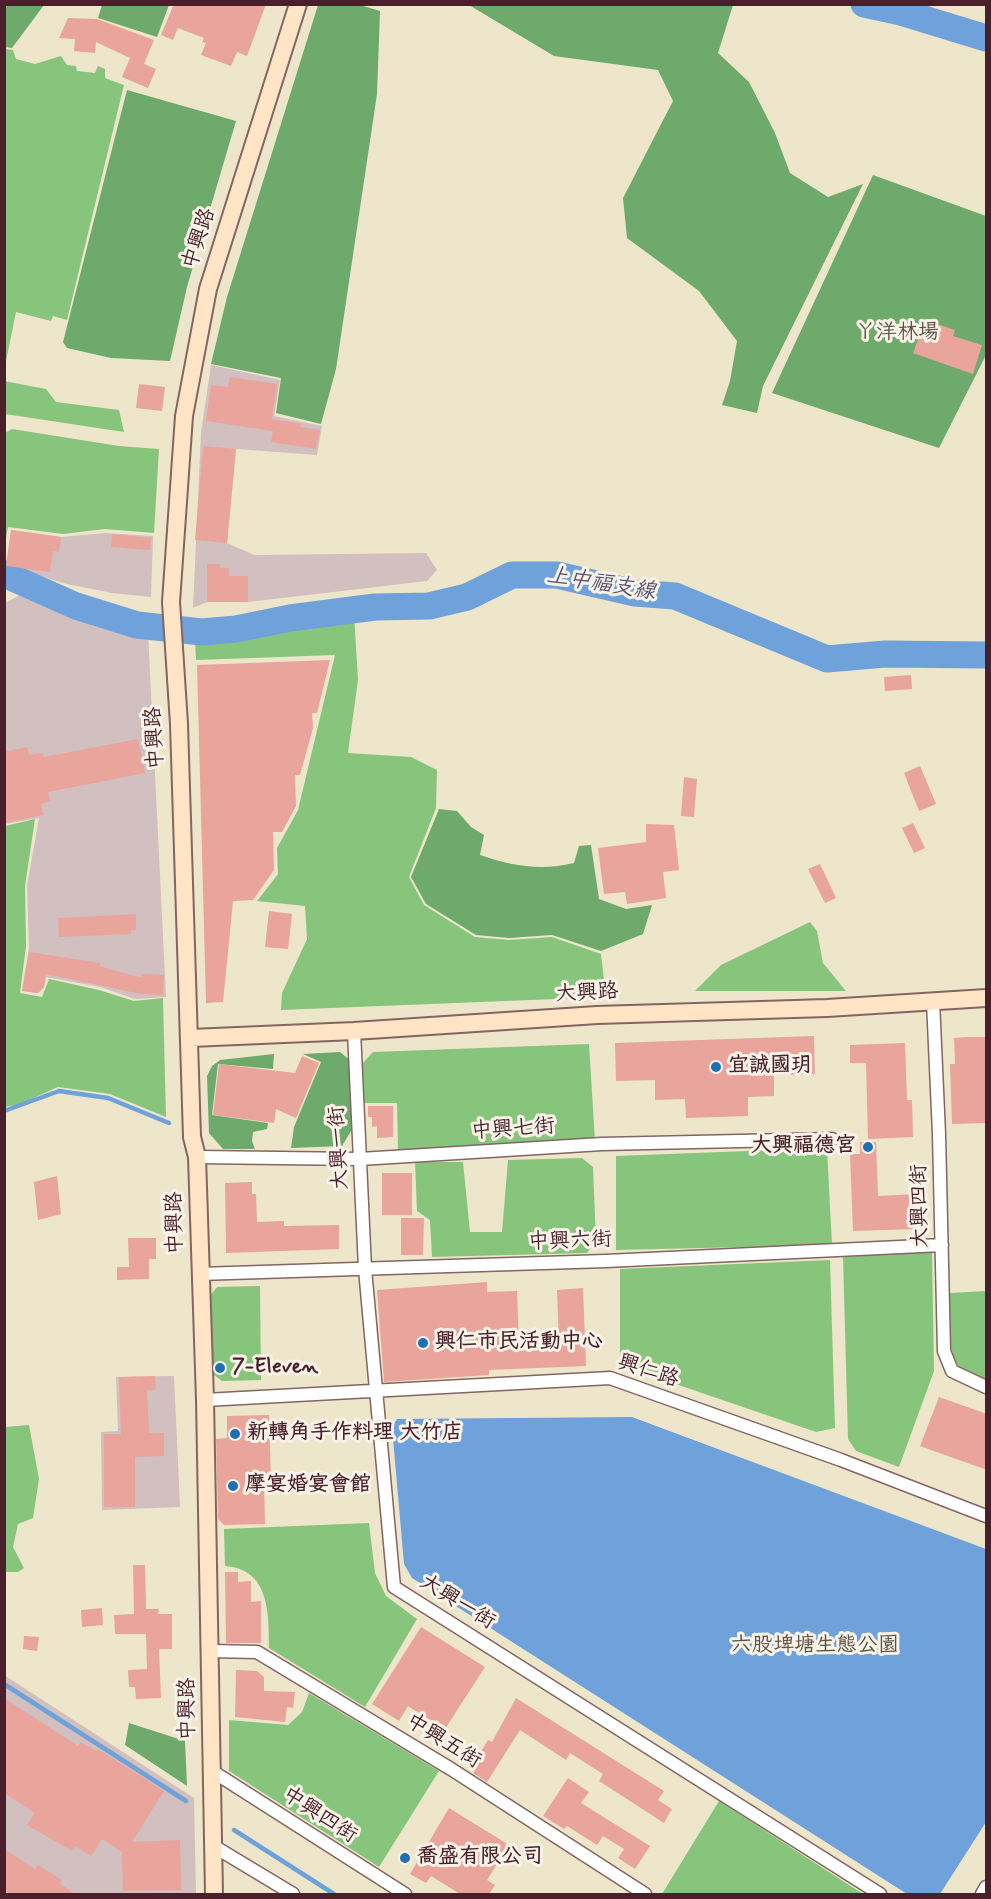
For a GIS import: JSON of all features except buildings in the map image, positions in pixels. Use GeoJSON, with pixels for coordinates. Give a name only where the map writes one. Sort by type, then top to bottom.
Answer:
{"type":"FeatureCollection","features":[{"type":"Feature","properties":{"kind":"street","name":"中興路"},"geometry":{"type":"LineString","coordinates":[[214,1842],[206,1400],[199,1274],[196,1157],[192,1137],[191,1038],[171,602],[184,416],[208,289],[298,4]]}},
{"type":"Feature","properties":{"kind":"street","name":"大興路"},"geometry":{"type":"LineString","coordinates":[[191,1038],[354,1031],[597,1015],[827,1008],[987,999]]}},
{"type":"Feature","properties":{"kind":"street","name":"大興四街"},"geometry":{"type":"LineString","coordinates":[[933,1001],[944,1351],[952,1371],[987,1387]]}},
{"type":"Feature","properties":{"kind":"street","name":"大興一街"},"geometry":{"type":"LineString","coordinates":[[354,1031],[365,1269],[394,1587],[879,1894]]}},
{"type":"Feature","properties":{"kind":"street","name":"中興七街"},"geometry":{"type":"LineString","coordinates":[[196,1157],[360,1159],[602,1144],[832,1138]]}},
{"type":"Feature","properties":{"kind":"street","name":"中興六街"},"geometry":{"type":"LineString","coordinates":[[199,1274],[942,1245]]}},
{"type":"Feature","properties":{"kind":"street","name":"興仁路"},"geometry":{"type":"LineString","coordinates":[[206,1400],[610,1378],[841,1460],[987,1516]]}},
{"type":"Feature","properties":{"kind":"street","name":"中興五街"},"geometry":{"type":"LineString","coordinates":[[211,1651],[257,1652],[451,1768],[645,1894]]}},
{"type":"Feature","properties":{"kind":"street","name":"中興四街"},"geometry":{"type":"LineString","coordinates":[[212,1771],[405,1894]]}},
{"type":"Feature","properties":{"kind":"street"},"geometry":{"type":"LineString","coordinates":[[214,1842],[214,1894]]}},
{"type":"Feature","properties":{"kind":"street"},"geometry":{"type":"LineString","coordinates":[[214,1842],[292,1894]]}},
{"type":"Feature","properties":{"kind":"street"},"geometry":{"type":"LineString","coordinates":[[982,1894],[987,1887]]}},
{"type":"Feature","properties":{"kind":"shaded area"},"geometry":{"type":"Polygon","coordinates":[[[211,365],[280,380],[274,416],[322,426],[317,455],[236,449],[227,543],[254,555],[426,553],[437,570],[427,581],[248,602],[207,602],[193,608],[201,433],[211,365]]]}},
{"type":"Feature","properties":{"kind":"shaded area"},"geometry":{"type":"Polygon","coordinates":[[[11,530],[61,537],[105,533],[153,536],[151,597],[112,593],[67,584],[6,566],[11,530]]]}},
{"type":"Feature","properties":{"kind":"shaded area"},"geometry":{"type":"Polygon","coordinates":[[[22,594],[67,615],[148,632],[166,997],[135,999],[100,987],[46,977],[44,987],[38,993],[22,991],[29,947],[27,886],[39,818],[5,824],[5,603],[22,594]]]}},
{"type":"Feature","properties":{"kind":"shaded area"},"geometry":{"type":"Polygon","coordinates":[[[174,1376],[180,1507],[102,1510],[101,1432],[118,1431],[116,1377],[174,1376]]]}},
{"type":"Feature","properties":{"kind":"shaded area"},"geometry":{"type":"Polygon","coordinates":[[[4,1675],[194,1798],[196,1894],[5,1894],[4,1675]]]}},
{"type":"Feature","properties":{"kind":"green space"},"geometry":{"type":"Polygon","coordinates":[[[102,4],[169,5],[157,37],[98,18],[102,4]]]}},
{"type":"Feature","properties":{"kind":"green space"},"geometry":{"type":"Polygon","coordinates":[[[4,5],[44,5],[12,48],[5,47],[4,5]]]}},
{"type":"Feature","properties":{"kind":"green space"},"geometry":{"type":"Polygon","coordinates":[[[318,5],[360,5],[380,11],[377,94],[336,369],[321,424],[276,413],[281,378],[211,364],[227,297],[318,5]]]}},
{"type":"Feature","properties":{"kind":"green space"},"geometry":{"type":"Polygon","coordinates":[[[469,5],[733,5],[718,53],[749,82],[775,133],[790,173],[828,197],[863,184],[763,386],[757,413],[722,405],[730,381],[737,341],[699,291],[627,238],[623,198],[673,101],[658,70],[554,56],[469,5]]]}},
{"type":"Feature","properties":{"kind":"green space"},"geometry":{"type":"Polygon","coordinates":[[[5,49],[13,50],[16,59],[35,64],[61,56],[67,65],[76,66],[77,71],[95,73],[98,66],[105,69],[105,78],[124,85],[67,320],[53,316],[51,321],[16,312],[5,366],[5,49]]]}},
{"type":"Feature","properties":{"kind":"green space"},"geometry":{"type":"Polygon","coordinates":[[[127,90],[236,121],[187,287],[170,361],[111,358],[67,348],[63,342],[127,90]]]}},
{"type":"Feature","properties":{"kind":"green space","name":"ㄚ洋林場"},"geometry":{"type":"Polygon","coordinates":[[[873,175],[986,216],[986,355],[939,448],[772,393],[873,175]]]}},
{"type":"Feature","properties":{"kind":"green space"},"geometry":{"type":"Polygon","coordinates":[[[4,381],[46,389],[56,402],[119,410],[124,432],[5,414],[4,381]]]}},
{"type":"Feature","properties":{"kind":"green space"},"geometry":{"type":"Polygon","coordinates":[[[12,429],[119,446],[159,449],[154,533],[105,529],[63,534],[8,527],[5,544],[5,433],[12,429]]]}},
{"type":"Feature","properties":{"kind":"green space"},"geometry":{"type":"Polygon","coordinates":[[[354,614],[358,680],[348,753],[411,757],[437,770],[436,808],[409,877],[424,905],[475,937],[509,940],[552,937],[601,954],[606,997],[281,1010],[282,993],[307,939],[305,906],[257,901],[278,874],[277,848],[298,810],[335,655],[196,660],[195,642],[207,644],[320,618],[354,614]]]}},
{"type":"Feature","properties":{"kind":"green space"},"geometry":{"type":"Polygon","coordinates":[[[439,809],[457,811],[471,827],[484,835],[480,855],[503,862],[538,867],[574,863],[579,846],[591,845],[599,899],[626,909],[652,905],[643,934],[601,951],[552,935],[509,938],[476,935],[426,904],[411,877],[439,809]]]}},
{"type":"Feature","properties":{"kind":"green space"},"geometry":{"type":"Polygon","coordinates":[[[35,819],[25,886],[26,946],[20,993],[42,997],[49,979],[99,990],[134,1001],[163,998],[166,1117],[110,1094],[58,1087],[20,1104],[5,1107],[5,826],[35,819]]]}},
{"type":"Feature","properties":{"kind":"green space"},"geometry":{"type":"Polygon","coordinates":[[[810,922],[817,931],[823,963],[846,991],[695,991],[721,965],[810,922]]]}},
{"type":"Feature","properties":{"kind":"green space"},"geometry":{"type":"Polygon","coordinates":[[[589,1044],[595,1141],[398,1150],[397,1103],[362,1103],[361,1065],[373,1052],[589,1044]]]}},
{"type":"Feature","properties":{"kind":"green space"},"geometry":{"type":"Polygon","coordinates":[[[340,1052],[351,1061],[351,1131],[342,1146],[291,1148],[294,1127],[321,1062],[303,1054],[340,1052]]]}},
{"type":"Feature","properties":{"kind":"green space"},"geometry":{"type":"Polygon","coordinates":[[[274,1054],[273,1069],[218,1064],[212,1115],[268,1123],[267,1129],[253,1132],[252,1141],[255,1149],[223,1149],[209,1133],[207,1076],[212,1066],[220,1060],[274,1054]]]}},
{"type":"Feature","properties":{"kind":"green space"},"geometry":{"type":"Polygon","coordinates":[[[827,1148],[832,1245],[616,1250],[616,1156],[827,1148]]]}},
{"type":"Feature","properties":{"kind":"green space"},"geometry":{"type":"Polygon","coordinates":[[[582,1158],[593,1167],[596,1241],[587,1253],[432,1257],[430,1220],[417,1211],[415,1162],[463,1162],[470,1232],[502,1232],[508,1160],[582,1158]]]}},
{"type":"Feature","properties":{"kind":"green space"},"geometry":{"type":"Polygon","coordinates":[[[932,1251],[934,1371],[899,1467],[856,1451],[848,1439],[843,1257],[932,1251]]]}},
{"type":"Feature","properties":{"kind":"green space"},"geometry":{"type":"Polygon","coordinates":[[[830,1260],[835,1428],[816,1432],[620,1365],[620,1269],[830,1260]]]}},
{"type":"Feature","properties":{"kind":"green space"},"geometry":{"type":"Polygon","coordinates":[[[260,1286],[261,1380],[222,1381],[210,1372],[206,1301],[217,1287],[260,1286]]]}},
{"type":"Feature","properties":{"kind":"green space"},"geometry":{"type":"Polygon","coordinates":[[[986,1291],[986,1380],[964,1371],[958,1364],[953,1356],[949,1324],[950,1293],[986,1291]]]}},
{"type":"Feature","properties":{"kind":"green space"},"geometry":{"type":"Polygon","coordinates":[[[29,1425],[39,1479],[33,1518],[18,1524],[13,1547],[24,1568],[18,1572],[5,1572],[5,1427],[29,1425]]]}},
{"type":"Feature","properties":{"kind":"green space"},"geometry":{"type":"Polygon","coordinates":[[[369,1523],[375,1573],[386,1596],[417,1619],[365,1707],[269,1648],[267,1607],[264,1595],[250,1575],[240,1569],[225,1566],[224,1529],[369,1523]]]}},
{"type":"Feature","properties":{"kind":"green space"},"geometry":{"type":"Polygon","coordinates":[[[309,1693],[439,1771],[379,1867],[229,1771],[229,1720],[288,1725],[302,1712],[309,1693]]]}},
{"type":"Feature","properties":{"kind":"green space"},"geometry":{"type":"Polygon","coordinates":[[[129,1723],[185,1741],[187,1786],[125,1745],[129,1723]]]}},
{"type":"Feature","properties":{"kind":"green space"},"geometry":{"type":"Polygon","coordinates":[[[719,1801],[863,1894],[662,1894],[719,1801]]]}},
{"type":"Feature","properties":{"kind":"water","name":"六股埤塘生態公園"},"geometry":{"type":"Polygon","coordinates":[[[632,1417],[986,1549],[986,1822],[940,1894],[907,1894],[412,1578],[404,1564],[392,1427],[397,1419],[632,1417]]]}},
{"type":"Feature","properties":{"kind":"waterway"},"geometry":{"type":"LineString","coordinates":[[864,4],[901,12],[986,38]]}},
{"type":"Feature","properties":{"kind":"waterway","name":"上中福支線"},"geometry":{"type":"LineString","coordinates":[[4,574],[76,606],[137,625],[202,632],[236,629],[290,618],[375,607],[429,606],[467,597],[512,575],[557,575],[635,593],[675,596],[827,659],[885,654],[986,655]]}},
{"type":"Feature","properties":{"kind":"waterway"},"geometry":{"type":"LineString","coordinates":[[4,1111],[59,1091],[108,1098],[169,1123]]}},
{"type":"Feature","properties":{"kind":"waterway"},"geometry":{"type":"LineString","coordinates":[[4,1684],[186,1801]]}},
{"type":"Feature","properties":{"kind":"waterway"},"geometry":{"type":"LineString","coordinates":[[234,1830],[334,1894]]}},
{"type":"Feature","properties":{"kind":"place","name":"宜誠國玥"},"geometry":{"type":"Point","coordinates":[716,1067]}},
{"type":"Feature","properties":{"kind":"place","name":"大興福德宮"},"geometry":{"type":"Point","coordinates":[868,1147]}},
{"type":"Feature","properties":{"kind":"place","name":"興仁市民活動中心"},"geometry":{"type":"Point","coordinates":[423,1343]}},
{"type":"Feature","properties":{"kind":"place","name":"7-Eleven"},"geometry":{"type":"Point","coordinates":[220,1368]}},
{"type":"Feature","properties":{"kind":"place","name":"新轉角手作料理 大竹店"},"geometry":{"type":"Point","coordinates":[235,1434]}},
{"type":"Feature","properties":{"kind":"place","name":"摩宴婚宴會館"},"geometry":{"type":"Point","coordinates":[233,1486]}},
{"type":"Feature","properties":{"kind":"place","name":"喬盛有限公司"},"geometry":{"type":"Point","coordinates":[405,1858]}}]}
